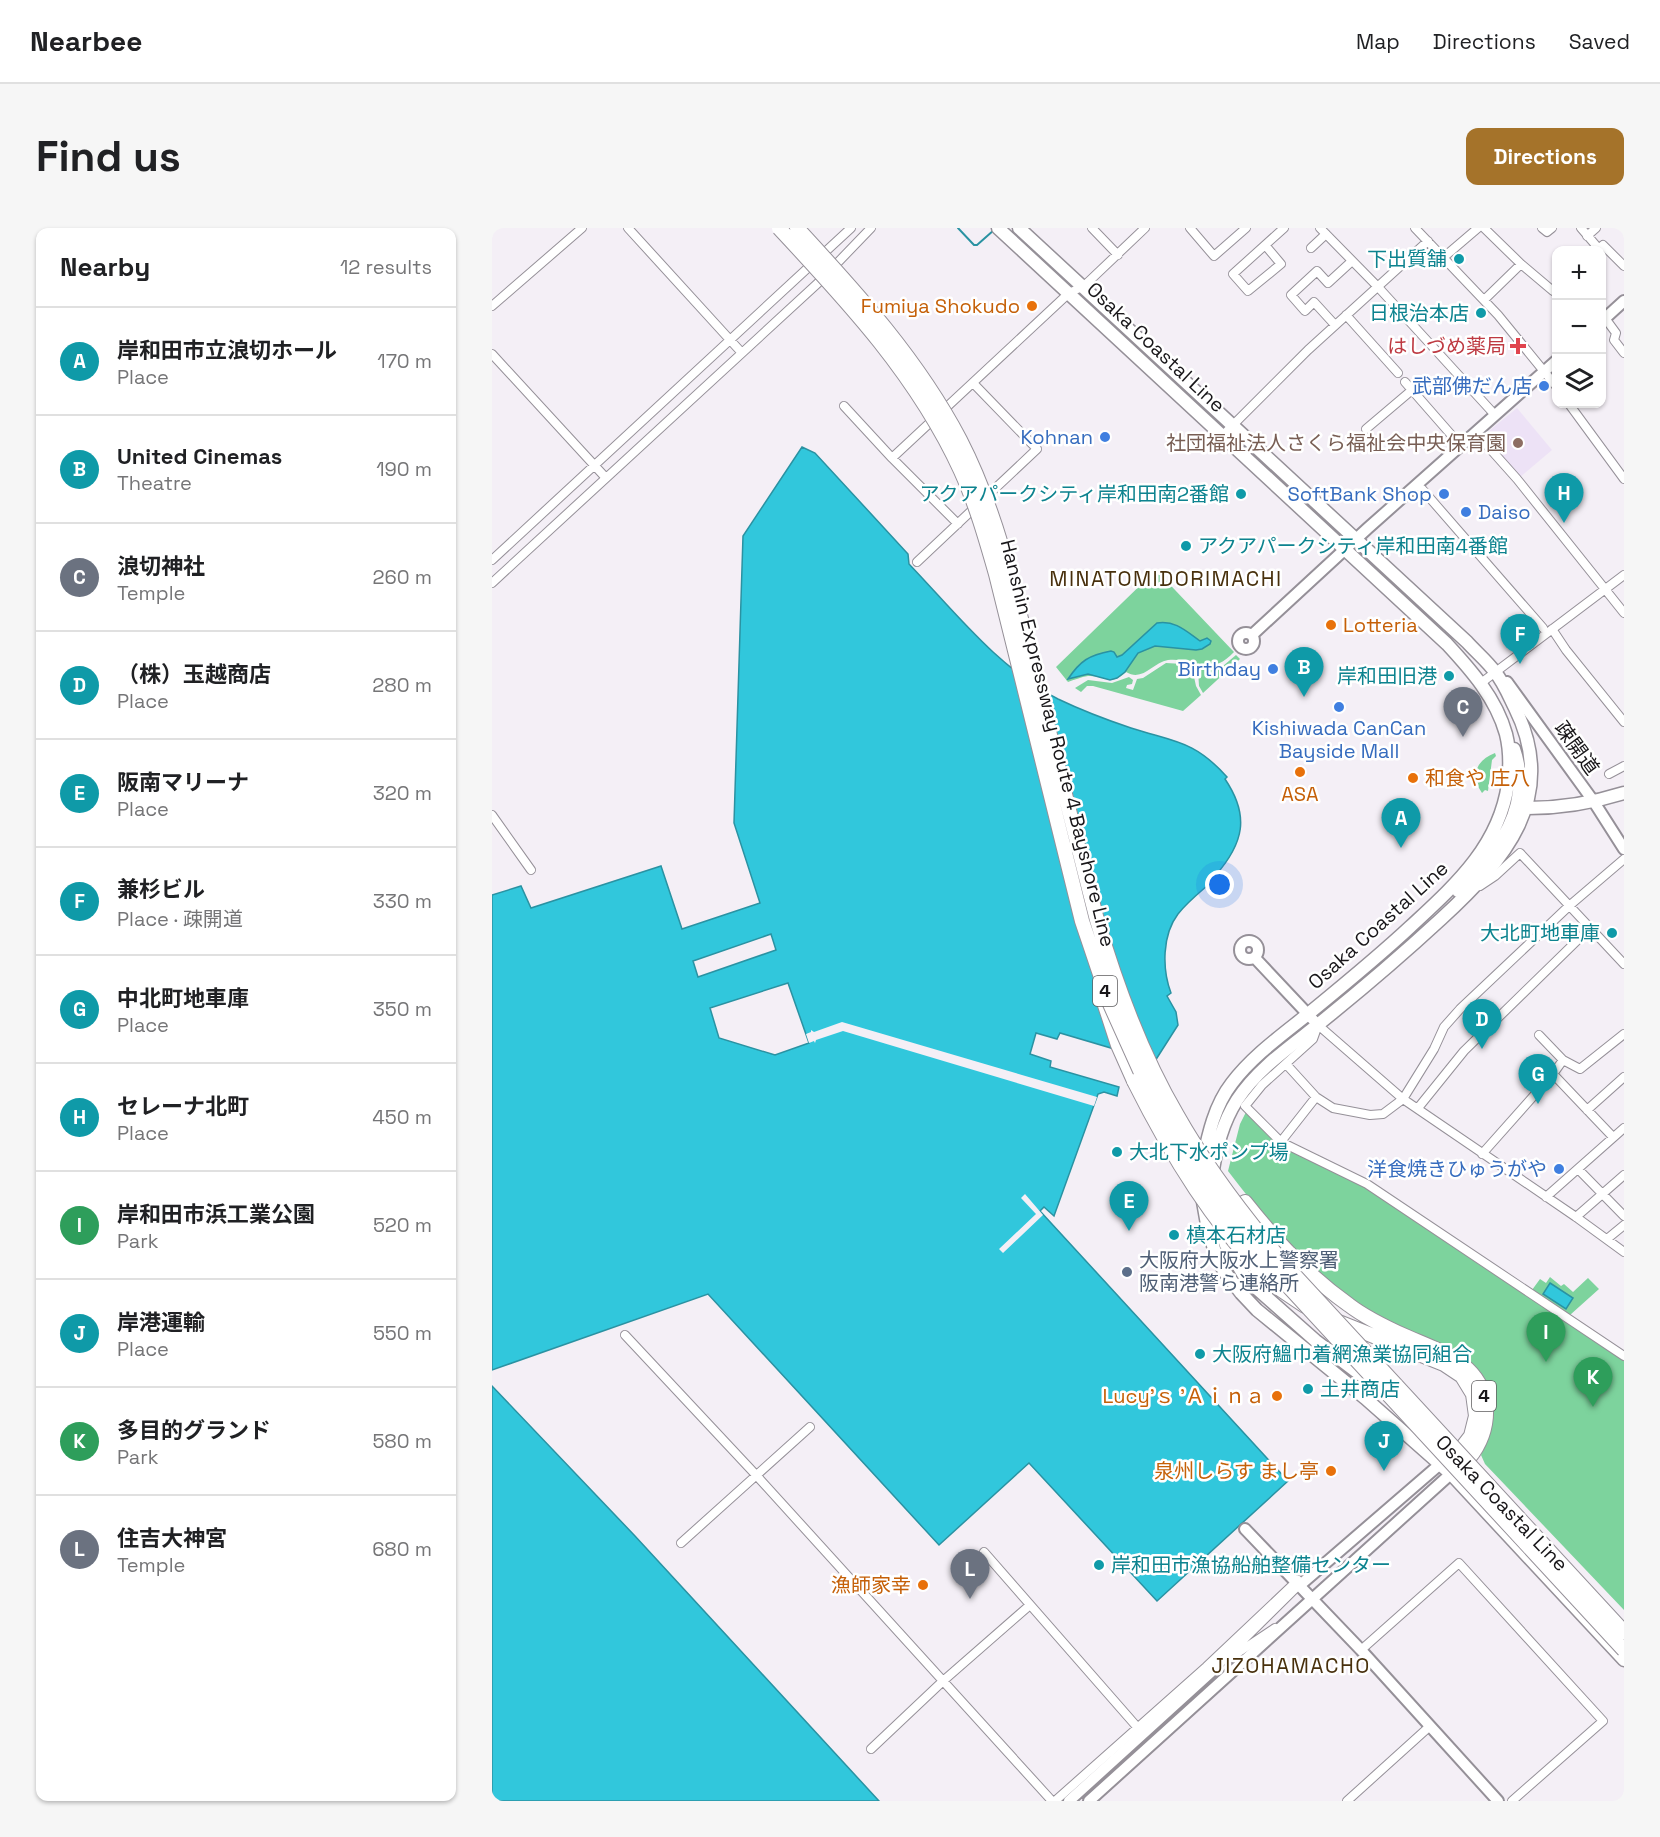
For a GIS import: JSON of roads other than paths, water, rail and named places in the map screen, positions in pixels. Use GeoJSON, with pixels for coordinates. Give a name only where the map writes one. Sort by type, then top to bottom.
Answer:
{"type":"FeatureCollection","features":[{"type":"Feature","properties":{"kind":"highway","name":"Hanshin Expressway Route 4 Bayshore Line"},"geometry":{"type":"LineString","coordinates":[[779,228],[895,360],[935,422],[961,472],[985,535],[996,574],[1092,954],[1128,1048],[1182,1148],[1229,1217],[1314,1316],[1624,1650]]}},
{"type":"Feature","properties":{"kind":"highway","name":"Hanshin Expressway Route 4 Bayshore Line"},"geometry":{"type":"LineString","coordinates":[[797,228],[906,353],[945,414],[974,471],[1009,572],[1106,951],[1136,1034],[1176,1113],[1210,1169],[1262,1238],[1316,1300],[1624,1632]]}},
{"type":"Feature","properties":{"kind":"highway","name":"4"},"geometry":{"type":"LineString","coordinates":[[1092,954],[1105,1008],[1118,1046],[1153,1119],[1208,1207],[1249,1259],[1274,1285],[1296,1302],[1444,1364],[1462,1376],[1473,1394],[1476,1416],[1465,1454]]}},
{"type":"Feature","properties":{"kind":"highway","name":"4"},"geometry":{"type":"LineString","coordinates":[[1152,1067],[1197,1138],[1290,1255],[1317,1281],[1365,1316],[1465,1366],[1481,1387],[1485,1400],[1485,1427],[1481,1441],[1465,1454]]}},
{"type":"Feature","properties":{"kind":"main road","name":"Osaka Coastal Line"},"geometry":{"type":"LineString","coordinates":[[998,228],[1446,644],[1481,683],[1495,706],[1506,735],[1510,764],[1504,808],[1490,839],[1444,896],[1362,971],[1246,1066],[1230,1085],[1218,1107],[1202,1163],[1202,1207],[1208,1230],[1224,1271],[1257,1310],[1365,1398],[1451,1474],[1624,1660]]}},
{"type":"Feature","properties":{"kind":"main road","name":"Osaka Coastal Line"},"geometry":{"type":"LineString","coordinates":[[1019,228],[1427,603],[1495,672],[1521,720],[1527,736],[1532,770],[1508,848],[1473,889],[1413,945],[1258,1073],[1229,1114],[1213,1165],[1210,1194],[1226,1245],[1238,1266],[1258,1290],[1316,1341],[1439,1431],[1465,1454],[1624,1623]]}},
{"type":"Feature","properties":{"kind":"main road"},"geometry":{"type":"LineString","coordinates":[[1444,896],[1453,896],[1486,863],[1521,808],[1518,765],[1514,750],[1506,735]]}},
{"type":"Feature","properties":{"kind":"main road"},"geometry":{"type":"LineString","coordinates":[[1521,808],[1562,808],[1624,793]]}},
{"type":"Feature","properties":{"kind":"street"},"geometry":{"type":"LineString","coordinates":[[492,306],[582,228]]}},
{"type":"Feature","properties":{"kind":"street"},"geometry":{"type":"LineString","coordinates":[[628,228],[742,353]]}},
{"type":"Feature","properties":{"kind":"street"},"geometry":{"type":"LineString","coordinates":[[492,560],[851,228]]}},
{"type":"Feature","properties":{"kind":"street"},"geometry":{"type":"LineString","coordinates":[[492,582],[818,283],[871,228]]}},
{"type":"Feature","properties":{"kind":"street"},"geometry":{"type":"LineString","coordinates":[[1092,228],[1118,255]]}},
{"type":"Feature","properties":{"kind":"street"},"geometry":{"type":"LineString","coordinates":[[892,459],[1069,293],[1084,286],[1145,228]]}},
{"type":"Feature","properties":{"kind":"street"},"geometry":{"type":"LineString","coordinates":[[1195,230],[1214,256],[1246,228]]}},
{"type":"Feature","properties":{"kind":"street"},"geometry":{"type":"LineString","coordinates":[[1265,245],[1281,264],[1248,291],[1233,274],[1265,245],[1284,228]]}},
{"type":"Feature","properties":{"kind":"street"},"geometry":{"type":"LineString","coordinates":[[1415,228],[1484,300],[1552,380]]}},
{"type":"Feature","properties":{"kind":"street"},"geometry":{"type":"LineString","coordinates":[[1444,257],[1478,228]]}},
{"type":"Feature","properties":{"kind":"street"},"geometry":{"type":"LineString","coordinates":[[1484,228],[1552,290]]}},
{"type":"Feature","properties":{"kind":"street"},"geometry":{"type":"LineString","coordinates":[[1542,228],[1547,232],[1552,228]]}},
{"type":"Feature","properties":{"kind":"street"},"geometry":{"type":"LineString","coordinates":[[1581,228],[1595,246]]}},
{"type":"Feature","properties":{"kind":"street"},"geometry":{"type":"LineString","coordinates":[[1587,236],[1596,228]]}},
{"type":"Feature","properties":{"kind":"street"},"geometry":{"type":"LineString","coordinates":[[1311,248],[1323,231],[1378,287],[1495,415]]}},
{"type":"Feature","properties":{"kind":"street"},"geometry":{"type":"LineString","coordinates":[[1222,435],[1308,350],[1428,241]]}},
{"type":"Feature","properties":{"kind":"street"},"geometry":{"type":"LineString","coordinates":[[1606,248],[1624,266]]}},
{"type":"Feature","properties":{"kind":"street"},"geometry":{"type":"LineString","coordinates":[[1335,325],[1314,302],[1305,310],[1291,295],[1317,271],[1328,283],[1352,261]]}},
{"type":"Feature","properties":{"kind":"street"},"geometry":{"type":"LineString","coordinates":[[1484,300],[1521,264]]}},
{"type":"Feature","properties":{"kind":"street"},"geometry":{"type":"LineString","coordinates":[[1606,316],[1624,301]]}},
{"type":"Feature","properties":{"kind":"street"},"geometry":{"type":"LineString","coordinates":[[1346,315],[1398,373]]}},
{"type":"Feature","properties":{"kind":"street"},"geometry":{"type":"LineString","coordinates":[[1606,322],[1616,333],[1614,340],[1624,353]]}},
{"type":"Feature","properties":{"kind":"street"},"geometry":{"type":"LineString","coordinates":[[492,354],[606,478]]}},
{"type":"Feature","properties":{"kind":"street"},"geometry":{"type":"LineString","coordinates":[[1252,635],[1552,365]]}},
{"type":"Feature","properties":{"kind":"street"},"geometry":{"type":"LineString","coordinates":[[1405,382],[1461,446]]}},
{"type":"Feature","properties":{"kind":"street"},"geometry":{"type":"LineString","coordinates":[[917,562],[1037,449],[973,383]]}},
{"type":"Feature","properties":{"kind":"street"},"geometry":{"type":"LineString","coordinates":[[1366,429],[1412,390]]}},
{"type":"Feature","properties":{"kind":"street"},"geometry":{"type":"LineString","coordinates":[[844,406],[892,459],[958,524]]}},
{"type":"Feature","properties":{"kind":"street"},"geometry":{"type":"LineString","coordinates":[[1572,408],[1624,479]]}},
{"type":"Feature","properties":{"kind":"street"},"geometry":{"type":"LineString","coordinates":[[1476,433],[1517,479],[1624,613]]}},
{"type":"Feature","properties":{"kind":"street"},"geometry":{"type":"LineString","coordinates":[[1422,489],[1543,628]]}},
{"type":"Feature","properties":{"kind":"street"},"geometry":{"type":"LineString","coordinates":[[1481,683],[1624,575]]}},
{"type":"Feature","properties":{"kind":"street"},"geometry":{"type":"LineString","coordinates":[[1552,628],[1566,650],[1624,722]]}},
{"type":"Feature","properties":{"kind":"street","name":"疎開道"},"geometry":{"type":"LineString","coordinates":[[1495,672],[1506,681],[1594,802],[1624,849]]}},
{"type":"Feature","properties":{"kind":"street"},"geometry":{"type":"LineString","coordinates":[[1609,774],[1624,766]]}},
{"type":"Feature","properties":{"kind":"street"},"geometry":{"type":"LineString","coordinates":[[492,815],[531,870]]}},
{"type":"Feature","properties":{"kind":"street"},"geometry":{"type":"LineString","coordinates":[[1473,889],[1496,876],[1520,853],[1624,964]]}},
{"type":"Feature","properties":{"kind":"street"},"geometry":{"type":"LineString","coordinates":[[1286,1064],[1316,1096],[1333,1108],[1377,1116],[1391,1110],[1402,1099],[1434,1049],[1444,1028],[1460,1009],[1569,906],[1624,859]]}},
{"type":"Feature","properties":{"kind":"street"},"geometry":{"type":"LineString","coordinates":[[1418,1108],[1464,1051],[1591,927]]}},
{"type":"Feature","properties":{"kind":"street"},"geometry":{"type":"LineString","coordinates":[[1256,958],[1318,1025],[1402,1099],[1624,1252]]}},
{"type":"Feature","properties":{"kind":"street"},"geometry":{"type":"LineString","coordinates":[[1318,1025],[1313,1039],[1262,1085],[1245,1106],[1281,1142],[1367,1184],[1624,1356]]}},
{"type":"Feature","properties":{"kind":"street"},"geometry":{"type":"LineString","coordinates":[[1539,1035],[1563,1060],[1580,1069],[1624,1034]]}},
{"type":"Feature","properties":{"kind":"street"},"geometry":{"type":"LineString","coordinates":[[1482,1154],[1563,1060]]}},
{"type":"Feature","properties":{"kind":"street"},"geometry":{"type":"LineString","coordinates":[[1553,1074],[1613,1137]]}},
{"type":"Feature","properties":{"kind":"street"},"geometry":{"type":"LineString","coordinates":[[1587,1110],[1624,1077]]}},
{"type":"Feature","properties":{"kind":"street"},"geometry":{"type":"LineString","coordinates":[[1283,1139],[1316,1096]]}},
{"type":"Feature","properties":{"kind":"street"},"geometry":{"type":"LineString","coordinates":[[1546,1197],[1624,1128]]}},
{"type":"Feature","properties":{"kind":"street"},"geometry":{"type":"LineString","coordinates":[[1578,1168],[1624,1216]]}},
{"type":"Feature","properties":{"kind":"street"},"geometry":{"type":"LineString","coordinates":[[1576,1217],[1624,1175]]}},
{"type":"Feature","properties":{"kind":"street"},"geometry":{"type":"LineString","coordinates":[[1606,1239],[1624,1225]]}},
{"type":"Feature","properties":{"kind":"street"},"geometry":{"type":"LineString","coordinates":[[625,1335],[756,1474],[1054,1801],[1297,1584],[1438,1463],[1465,1454]]}},
{"type":"Feature","properties":{"kind":"street"},"geometry":{"type":"LineString","coordinates":[[681,1543],[810,1427]]}},
{"type":"Feature","properties":{"kind":"street"},"geometry":{"type":"LineString","coordinates":[[1089,1801],[1451,1474],[1465,1454]]}},
{"type":"Feature","properties":{"kind":"street"},"geometry":{"type":"LineString","coordinates":[[1245,1529],[1361,1650],[1498,1801]]}},
{"type":"Feature","properties":{"kind":"street"},"geometry":{"type":"LineString","coordinates":[[984,1552],[1138,1728]]}},
{"type":"Feature","properties":{"kind":"street"},"geometry":{"type":"LineString","coordinates":[[1361,1650],[1459,1563],[1603,1720],[1512,1801]]}},
{"type":"Feature","properties":{"kind":"street"},"geometry":{"type":"LineString","coordinates":[[1070,1801],[1211,1672],[1297,1584]]}},
{"type":"Feature","properties":{"kind":"street"},"geometry":{"type":"LineString","coordinates":[[871,1749],[943,1681],[1030,1605]]}},
{"type":"Feature","properties":{"kind":"street"},"geometry":{"type":"LineString","coordinates":[[1211,1672],[1296,1613]]}},
{"type":"Feature","properties":{"kind":"street"},"geometry":{"type":"LineString","coordinates":[[1347,1801],[1430,1726]]}},
{"type":"Feature","properties":{"kind":"water"},"geometry":{"type":"Polygon","coordinates":[[[802,447],[815,453],[908,554],[909,564],[978,638],[1016,672],[1058,699],[1076,707],[1193,749],[1227,777],[1225,779],[1233,792],[1240,817],[1238,841],[1215,876],[1216,878],[1178,914],[1166,942],[1165,963],[1171,993],[1167,996],[1176,1012],[1178,1025],[1155,1061],[1060,1033],[1057,1039],[1036,1033],[1030,1054],[1051,1061],[1050,1067],[1119,1087],[1117,1096],[1104,1092],[1098,1094],[1054,1216],[1044,1207],[1040,1211],[1288,1481],[1157,1601],[1029,1463],[939,1545],[708,1294],[492,1370],[492,895],[521,886],[531,908],[661,866],[682,929],[760,903],[734,823],[743,536],[802,447]],[[771,934],[693,961],[698,977],[776,950],[771,934]],[[788,983],[710,1008],[719,1038],[775,1055],[809,1043],[788,983]]]}},
{"type":"Feature","properties":{"kind":"water"},"geometry":{"type":"Polygon","coordinates":[[[1157,623],[1175,625],[1200,641],[1207,638],[1211,641],[1210,644],[1196,650],[1155,646],[1138,653],[1125,672],[1117,678],[1110,680],[1088,674],[1068,679],[1081,663],[1091,657],[1111,651],[1117,657],[1122,655],[1157,623]]]}},
{"type":"Feature","properties":{"kind":"water"},"geometry":{"type":"Polygon","coordinates":[[[1550,1283],[1573,1298],[1566,1309],[1543,1294],[1550,1283]]]}},
{"type":"Feature","properties":{"kind":"water"},"geometry":{"type":"Polygon","coordinates":[[[492,1386],[635,1536],[879,1801],[492,1801],[492,1386]]]}},
{"type":"Feature","properties":{"kind":"waterway"},"geometry":{"type":"LineString","coordinates":[[958,228],[974,245],[994,230]]}},
{"type":"Feature","properties":{"kind":"place","name":"下出質舗"},"geometry":{"type":"Point","coordinates":[1459,259]}},
{"type":"Feature","properties":{"kind":"place","name":"Fumiya Shokudo"},"geometry":{"type":"Point","coordinates":[1032,306]}},
{"type":"Feature","properties":{"kind":"place","name":"日根治本店"},"geometry":{"type":"Point","coordinates":[1481,313]}},
{"type":"Feature","properties":{"kind":"place","name":"はしづめ薬局"},"geometry":{"type":"Point","coordinates":[1518,346]}},
{"type":"Feature","properties":{"kind":"place","name":"武部佛だん店"},"geometry":{"type":"Point","coordinates":[1544,386]}},
{"type":"Feature","properties":{"kind":"place","name":"Kohnan"},"geometry":{"type":"Point","coordinates":[1105,437]}},
{"type":"Feature","properties":{"kind":"place","name":"社団福祉法人さくら福祉会中央保育園"},"geometry":{"type":"Point","coordinates":[1518,443]}},
{"type":"Feature","properties":{"kind":"place","name":"アクアパークシティ岸和田南2番館"},"geometry":{"type":"Point","coordinates":[1241,494]}},
{"type":"Feature","properties":{"kind":"place","name":"SoftBank Shop"},"geometry":{"type":"Point","coordinates":[1444,494]}},
{"type":"Feature","properties":{"kind":"place","name":"Daiso"},"geometry":{"type":"Point","coordinates":[1466,512]}},
{"type":"Feature","properties":{"kind":"place","name":"セレーナ北町"},"geometry":{"type":"Point","coordinates":[1564,523]}},
{"type":"Feature","properties":{"kind":"place","name":"アクアパークシティ岸和田南4番館"},"geometry":{"type":"Point","coordinates":[1186,546]}},
{"type":"Feature","properties":{"kind":"place","name":"Lotteria"},"geometry":{"type":"Point","coordinates":[1331,625]}},
{"type":"Feature","properties":{"kind":"place","name":"兼杉ビル"},"geometry":{"type":"Point","coordinates":[1520,664]}},
{"type":"Feature","properties":{"kind":"place","name":"Birthday"},"geometry":{"type":"Point","coordinates":[1273,669]}},
{"type":"Feature","properties":{"kind":"place","name":"岸和田旧港"},"geometry":{"type":"Point","coordinates":[1449,676]}},
{"type":"Feature","properties":{"kind":"place","name":"United Cinemas"},"geometry":{"type":"Point","coordinates":[1304,697]}},
{"type":"Feature","properties":{"kind":"place","name":"Kishiwada CanCan Bayside Mall"},"geometry":{"type":"Point","coordinates":[1339,707]}},
{"type":"Feature","properties":{"kind":"place","name":"浪切神社"},"geometry":{"type":"Point","coordinates":[1463,737]}},
{"type":"Feature","properties":{"kind":"place","name":"ASA"},"geometry":{"type":"Point","coordinates":[1300,772]}},
{"type":"Feature","properties":{"kind":"place","name":"和食や 庄八"},"geometry":{"type":"Point","coordinates":[1413,778]}},
{"type":"Feature","properties":{"kind":"place","name":"岸和田市立浪切ホール"},"geometry":{"type":"Point","coordinates":[1401,848]}},
{"type":"Feature","properties":{"kind":"place","name":"大北町地車庫"},"geometry":{"type":"Point","coordinates":[1612,933]}},
{"type":"Feature","properties":{"kind":"place","name":"（株）玉越商店"},"geometry":{"type":"Point","coordinates":[1482,1049]}},
{"type":"Feature","properties":{"kind":"place","name":"中北町地車庫"},"geometry":{"type":"Point","coordinates":[1538,1104]}},
{"type":"Feature","properties":{"kind":"place","name":"大北下水ポンプ場"},"geometry":{"type":"Point","coordinates":[1117,1152]}},
{"type":"Feature","properties":{"kind":"place","name":"洋食焼きひゅうがや"},"geometry":{"type":"Point","coordinates":[1559,1169]}},
{"type":"Feature","properties":{"kind":"place","name":"阪南マリーナ"},"geometry":{"type":"Point","coordinates":[1129,1231]}},
{"type":"Feature","properties":{"kind":"place","name":"槙本石材店"},"geometry":{"type":"Point","coordinates":[1174,1235]}},
{"type":"Feature","properties":{"kind":"place","name":"大阪府大阪水上警察署 阪南港警ら連絡所"},"geometry":{"type":"Point","coordinates":[1127,1272]}},
{"type":"Feature","properties":{"kind":"place","name":"大阪府鰮巾着網漁業協同組合"},"geometry":{"type":"Point","coordinates":[1200,1354]}},
{"type":"Feature","properties":{"kind":"place","name":"岸和田市浜工業公園"},"geometry":{"type":"Point","coordinates":[1546,1362]}},
{"type":"Feature","properties":{"kind":"place","name":"土井商店"},"geometry":{"type":"Point","coordinates":[1308,1389]}},
{"type":"Feature","properties":{"kind":"place","name":"Lucy’ｓ ’Ａｉｎａ"},"geometry":{"type":"Point","coordinates":[1277,1396]}},
{"type":"Feature","properties":{"kind":"place","name":"多目的グランド"},"geometry":{"type":"Point","coordinates":[1593,1407]}},
{"type":"Feature","properties":{"kind":"place","name":"泉州しらす まし亭"},"geometry":{"type":"Point","coordinates":[1331,1471]}},
{"type":"Feature","properties":{"kind":"place","name":"岸港運輸"},"geometry":{"type":"Point","coordinates":[1384,1471]}},
{"type":"Feature","properties":{"kind":"place","name":"岸和田市漁協船舶整備センター"},"geometry":{"type":"Point","coordinates":[1099,1565]}},
{"type":"Feature","properties":{"kind":"place","name":"漁師家幸"},"geometry":{"type":"Point","coordinates":[923,1585]}},
{"type":"Feature","properties":{"kind":"place","name":"住吉大神宮"},"geometry":{"type":"Point","coordinates":[970,1599]}},
{"type":"Feature","properties":{"kind":"district","name":"MINATOMIDORIMACHI"},"geometry":{"type":"Point","coordinates":[1166,579]}},
{"type":"Feature","properties":{"kind":"district","name":"JIZOHAMACHO"},"geometry":{"type":"Point","coordinates":[1291,1666]}}]}
